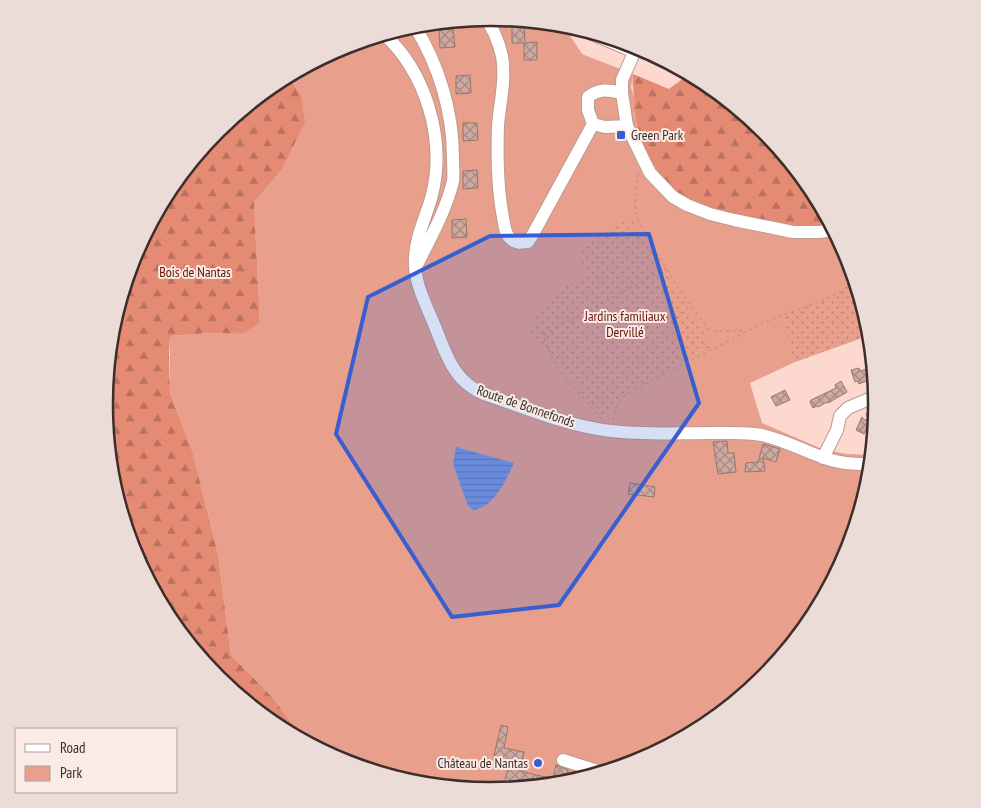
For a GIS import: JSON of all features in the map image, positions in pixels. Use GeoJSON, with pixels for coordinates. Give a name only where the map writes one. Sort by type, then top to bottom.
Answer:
{"type":"FeatureCollection","features":[{"type":"Feature","properties":{"kind":"street"},"geometry":{"type":"LineString","coordinates":[[492,26],[502,56],[502,90],[498,125],[500,204],[509,238],[518,243],[528,242],[534,234],[593,124],[588,110],[588,97],[596,91],[608,90],[622,93]]}},
{"type":"Feature","properties":{"kind":"street"},"geometry":{"type":"LineString","coordinates":[[414,269],[436,228],[453,180],[453,134],[443,88],[419,34]]}},
{"type":"Feature","properties":{"kind":"street","name":"Route de Bonnefonds"},"geometry":{"type":"LineString","coordinates":[[389,40],[405,57],[420,85],[431,118],[436,147],[437,162],[434,184],[415,248],[414,269],[449,361],[456,373],[469,386],[484,394],[591,428],[643,433],[738,433],[762,435],[842,464],[863,464]]}},
{"type":"Feature","properties":{"kind":"street"},"geometry":{"type":"LineString","coordinates":[[634,54],[622,80],[627,126],[650,173],[673,197],[710,214],[793,232],[826,231]]}},
{"type":"Feature","properties":{"kind":"street"},"geometry":{"type":"LineString","coordinates":[[593,124],[605,127],[627,126]]}},
{"type":"Feature","properties":{"kind":"street"},"geometry":{"type":"LineString","coordinates":[[823,458],[837,430],[840,416],[848,408],[868,400]]}},
{"type":"Feature","properties":{"kind":"street"},"geometry":{"type":"LineString","coordinates":[[563,760],[590,768]]}},
{"type":"Feature","properties":{"kind":"path"},"geometry":{"type":"LineString","coordinates":[[643,161],[638,174],[636,213],[640,225],[655,252],[707,328],[712,331],[746,331]]}},
{"type":"Feature","properties":{"kind":"path"},"geometry":{"type":"LineString","coordinates":[[611,431],[554,364],[543,335],[667,268]]}},
{"type":"Feature","properties":{"kind":"path"},"geometry":{"type":"LineString","coordinates":[[611,431],[615,409],[619,400],[626,394],[746,331],[828,298],[849,285]]}},
{"type":"Feature","properties":{"kind":"highlighted area"},"geometry":{"type":"Polygon","coordinates":[[[649,234],[699,403],[559,605],[452,617],[336,434],[368,297],[490,236],[649,234]]]}},
{"type":"Feature","properties":{"kind":"green space"},"geometry":{"type":"Polygon","coordinates":[[[490,26],[540,29],[570,35],[582,54],[633,74],[631,87],[634,97],[634,113],[645,148],[655,168],[821,222],[848,283],[862,338],[795,362],[750,383],[762,423],[822,449],[847,454],[865,455],[855,502],[839,549],[829,571],[805,614],[790,634],[775,653],[740,688],[720,704],[679,731],[658,743],[612,762],[540,779],[490,782],[441,779],[369,762],[323,743],[302,731],[293,726],[273,698],[231,655],[218,555],[193,453],[170,393],[170,336],[209,333],[243,334],[260,323],[254,202],[281,171],[301,95],[293,83],[302,77],[346,55],[393,39],[441,29],[490,26]]]}},
{"type":"Feature","properties":{"kind":"green space"},"geometry":{"type":"Polygon","coordinates":[[[633,74],[669,89],[682,79],[720,104],[740,120],[775,155],[805,194],[823,225],[793,225],[738,216],[705,206],[678,192],[660,174],[642,140],[634,113],[633,74]]]}},
{"type":"Feature","properties":{"kind":"green space","name":"Bois de Nantas"},"geometry":{"type":"Polygon","coordinates":[[[293,83],[301,95],[305,122],[281,171],[254,202],[260,323],[243,334],[209,333],[170,336],[169,356],[170,393],[193,453],[218,555],[231,655],[273,698],[293,726],[261,704],[223,671],[191,634],[163,593],[142,549],[126,502],[116,453],[113,404],[116,355],[126,306],[142,259],[163,215],[191,174],[223,137],[261,104],[293,83]]]}},
{"type":"Feature","properties":{"kind":"green space","name":"Jardins familiaux Dervillé"},"geometry":{"type":"Polygon","coordinates":[[[630,217],[712,346],[614,400],[606,421],[529,329],[554,292],[586,276],[576,251],[630,217]]]}},
{"type":"Feature","properties":{"kind":"green space"},"geometry":{"type":"Polygon","coordinates":[[[849,285],[862,338],[795,362],[781,316],[829,297],[849,285]]]}},
{"type":"Feature","properties":{"kind":"water"},"geometry":{"type":"Polygon","coordinates":[[[456,447],[514,463],[494,498],[481,508],[474,510],[468,506],[453,464],[456,447]]]}},
{"type":"Feature","properties":{"kind":"building"},"geometry":{"type":"Polygon","coordinates":[[[512,27],[524,28],[525,43],[537,42],[537,60],[524,60],[524,43],[512,43],[512,27]]]}},
{"type":"Feature","properties":{"kind":"building"},"geometry":{"type":"Polygon","coordinates":[[[453,29],[455,47],[440,48],[439,30],[453,29]]]}},
{"type":"Feature","properties":{"kind":"building"},"geometry":{"type":"Polygon","coordinates":[[[470,75],[471,93],[456,94],[456,76],[470,75]]]}},
{"type":"Feature","properties":{"kind":"building"},"geometry":{"type":"Polygon","coordinates":[[[463,123],[477,123],[478,140],[463,141],[463,123]]]}},
{"type":"Feature","properties":{"kind":"building"},"geometry":{"type":"Polygon","coordinates":[[[477,170],[478,188],[463,189],[463,171],[477,170]]]}},
{"type":"Feature","properties":{"kind":"building"},"geometry":{"type":"Polygon","coordinates":[[[466,219],[467,237],[452,238],[452,220],[466,219]]]}},
{"type":"Feature","properties":{"kind":"building"},"geometry":{"type":"Polygon","coordinates":[[[859,368],[860,371],[866,369],[867,381],[859,384],[858,381],[855,382],[851,370],[859,368]]]}},
{"type":"Feature","properties":{"kind":"building"},"geometry":{"type":"Polygon","coordinates":[[[841,381],[847,392],[828,403],[813,408],[811,400],[836,388],[835,385],[841,381]]]}},
{"type":"Feature","properties":{"kind":"building"},"geometry":{"type":"Polygon","coordinates":[[[785,390],[790,400],[776,406],[771,397],[785,390]]]}},
{"type":"Feature","properties":{"kind":"building"},"geometry":{"type":"Polygon","coordinates":[[[862,417],[864,420],[867,419],[864,434],[856,430],[862,417]]]}},
{"type":"Feature","properties":{"kind":"building"},"geometry":{"type":"Polygon","coordinates":[[[727,441],[728,453],[734,453],[736,472],[718,474],[713,442],[727,441]]]}},
{"type":"Feature","properties":{"kind":"building"},"geometry":{"type":"Polygon","coordinates":[[[763,444],[780,449],[776,462],[763,458],[765,471],[745,472],[746,463],[758,462],[763,444]]]}},
{"type":"Feature","properties":{"kind":"building"},"geometry":{"type":"Polygon","coordinates":[[[630,483],[655,487],[654,497],[628,494],[630,483]]]}},
{"type":"Feature","properties":{"kind":"building"},"geometry":{"type":"Polygon","coordinates":[[[501,725],[508,727],[504,748],[524,752],[520,771],[547,778],[505,781],[509,764],[493,760],[501,725]]]}},
{"type":"Feature","properties":{"kind":"building"},"geometry":{"type":"Polygon","coordinates":[[[556,765],[568,770],[567,773],[554,776],[556,765]]]}},
{"type":"Feature","properties":{"kind":"place","name":"Green Park"},"geometry":{"type":"Point","coordinates":[621,135]}},
{"type":"Feature","properties":{"kind":"place","name":"Château de Nantas"},"geometry":{"type":"Point","coordinates":[538,763]}}]}
